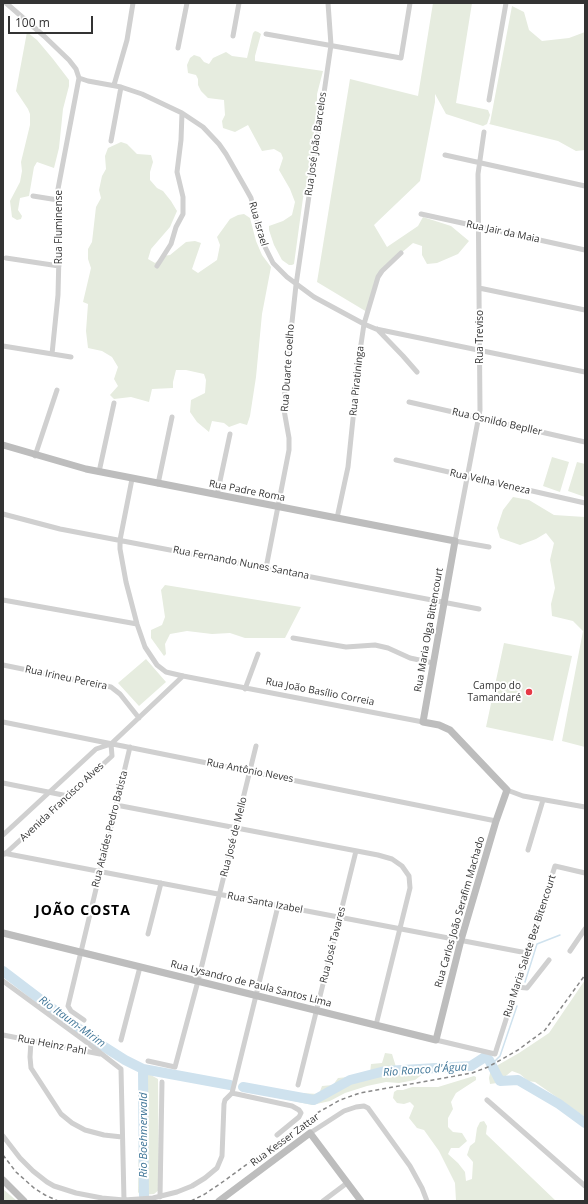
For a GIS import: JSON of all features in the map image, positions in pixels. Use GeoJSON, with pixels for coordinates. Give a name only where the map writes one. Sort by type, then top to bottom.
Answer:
{"type":"FeatureCollection","features":[{"type":"Feature","properties":{"kind":"street"},"geometry":{"type":"LineString","coordinates":[[6,3],[69,60],[76,69],[79,78]]}},
{"type":"Feature","properties":{"kind":"street"},"geometry":{"type":"LineString","coordinates":[[114,85],[127,40],[133,3]]}},
{"type":"Feature","properties":{"kind":"street"},"geometry":{"type":"LineString","coordinates":[[178,48],[187,3]]}},
{"type":"Feature","properties":{"kind":"street"},"geometry":{"type":"LineString","coordinates":[[233,36],[239,3]]}},
{"type":"Feature","properties":{"kind":"street","name":"Rua José João Barcelos"},"geometry":{"type":"LineString","coordinates":[[296,285],[331,45],[328,3]]}},
{"type":"Feature","properties":{"kind":"street"},"geometry":{"type":"LineString","coordinates":[[266,34],[401,58],[410,3]]}},
{"type":"Feature","properties":{"kind":"street"},"geometry":{"type":"LineString","coordinates":[[489,100],[506,3]]}},
{"type":"Feature","properties":{"kind":"street","name":"Rua Israel"},"geometry":{"type":"LineString","coordinates":[[79,78],[114,85],[142,94],[182,113],[203,127],[219,144],[235,167],[251,198],[258,230],[265,249],[278,270],[296,285],[314,297],[364,324],[376,328],[585,372]]}},
{"type":"Feature","properties":{"kind":"street","name":"Rua Fluminense"},"geometry":{"type":"LineString","coordinates":[[52,354],[59,266],[58,189],[79,78]]}},
{"type":"Feature","properties":{"kind":"street"},"geometry":{"type":"LineString","coordinates":[[111,141],[121,87]]}},
{"type":"Feature","properties":{"kind":"street"},"geometry":{"type":"LineString","coordinates":[[157,266],[171,244],[176,227],[183,214],[183,197],[177,172],[181,140],[182,113]]}},
{"type":"Feature","properties":{"kind":"street","name":"Rua Treviso"},"geometry":{"type":"LineString","coordinates":[[455,541],[479,418],[479,163],[484,132]]}},
{"type":"Feature","properties":{"kind":"street"},"geometry":{"type":"LineString","coordinates":[[445,155],[585,186]]}},
{"type":"Feature","properties":{"kind":"street"},"geometry":{"type":"LineString","coordinates":[[33,196],[58,200]]}},
{"type":"Feature","properties":{"kind":"street","name":"Rua Jair da Maia"},"geometry":{"type":"LineString","coordinates":[[421,214],[585,250]]}},
{"type":"Feature","properties":{"kind":"street","name":"Rua Piratininga"},"geometry":{"type":"LineString","coordinates":[[338,518],[348,467],[364,324],[378,278],[382,271],[401,253]]}},
{"type":"Feature","properties":{"kind":"street"},"geometry":{"type":"LineString","coordinates":[[6,258],[59,266]]}},
{"type":"Feature","properties":{"kind":"street","name":"Rua Duarte Coelho"},"geometry":{"type":"LineString","coordinates":[[266,568],[290,444],[284,403],[296,285]]}},
{"type":"Feature","properties":{"kind":"street"},"geometry":{"type":"LineString","coordinates":[[479,288],[585,310]]}},
{"type":"Feature","properties":{"kind":"street"},"geometry":{"type":"LineString","coordinates":[[376,328],[417,372]]}},
{"type":"Feature","properties":{"kind":"street"},"geometry":{"type":"LineString","coordinates":[[3,346],[71,357]]}},
{"type":"Feature","properties":{"kind":"street"},"geometry":{"type":"LineString","coordinates":[[35,456],[57,390]]}},
{"type":"Feature","properties":{"kind":"street","name":"Rua Osnildo Bepller"},"geometry":{"type":"LineString","coordinates":[[409,402],[585,442]]}},
{"type":"Feature","properties":{"kind":"street"},"geometry":{"type":"LineString","coordinates":[[99,472],[114,403]]}},
{"type":"Feature","properties":{"kind":"street"},"geometry":{"type":"LineString","coordinates":[[158,484],[172,417]]}},
{"type":"Feature","properties":{"kind":"street"},"geometry":{"type":"LineString","coordinates":[[217,495],[230,434]]}},
{"type":"Feature","properties":{"kind":"street","name":"Rua Padre Roma"},"geometry":{"type":"LineString","coordinates":[[3,446],[35,456],[132,479],[489,548]]}},
{"type":"Feature","properties":{"kind":"street","name":"Rua Velha Veneza"},"geometry":{"type":"LineString","coordinates":[[396,460],[585,503]]}},
{"type":"Feature","properties":{"kind":"street","name":"Rua João Basílio Correia"},"geometry":{"type":"LineString","coordinates":[[132,479],[120,540],[126,582],[137,624],[145,647],[157,665],[166,672],[245,689],[444,727],[456,734],[507,790],[523,796],[585,807]]}},
{"type":"Feature","properties":{"kind":"street","name":"Rua Fernando Nunes Santana"},"geometry":{"type":"LineString","coordinates":[[3,514],[60,529],[480,609]]}},
{"type":"Feature","properties":{"kind":"street","name":"Rua Maria Olga Bittencourt"},"geometry":{"type":"LineString","coordinates":[[424,722],[455,541]]}},
{"type":"Feature","properties":{"kind":"street"},"geometry":{"type":"LineString","coordinates":[[3,600],[137,624]]}},
{"type":"Feature","properties":{"kind":"street"},"geometry":{"type":"LineString","coordinates":[[293,638],[346,646],[375,645],[388,648],[410,658],[433,663]]}},
{"type":"Feature","properties":{"kind":"street"},"geometry":{"type":"LineString","coordinates":[[245,689],[258,654]]}},
{"type":"Feature","properties":{"kind":"street","name":"Rua Irineu Pereira"},"geometry":{"type":"LineString","coordinates":[[3,665],[111,687],[120,694],[139,718]]}},
{"type":"Feature","properties":{"kind":"street","name":"Avenida Francisco Alves"},"geometry":{"type":"LineString","coordinates":[[3,835],[96,749],[111,744],[183,676]]}},
{"type":"Feature","properties":{"kind":"street","name":"Rua Antônio Neves"},"geometry":{"type":"LineString","coordinates":[[3,722],[496,821]]}},
{"type":"Feature","properties":{"kind":"street","name":"Avenida Francisco Alves"},"geometry":{"type":"LineString","coordinates":[[4,854],[112,756],[111,744]]}},
{"type":"Feature","properties":{"kind":"street","name":"Rua José de Mello"},"geometry":{"type":"LineString","coordinates":[[148,1061],[175,1067],[220,895],[256,746]]}},
{"type":"Feature","properties":{"kind":"street","name":"Rua Ataídes Pedro Batista"},"geometry":{"type":"LineString","coordinates":[[84,1020],[70,1011],[68,1006],[130,747]]}},
{"type":"Feature","properties":{"kind":"street"},"geometry":{"type":"LineString","coordinates":[[3,783],[68,796]]}},
{"type":"Feature","properties":{"kind":"street","name":"Rua Carlos João Serafim Machado"},"geometry":{"type":"LineString","coordinates":[[436,1040],[460,940],[496,821],[507,790]]}},
{"type":"Feature","properties":{"kind":"street"},"geometry":{"type":"LineString","coordinates":[[528,850],[543,800]]}},
{"type":"Feature","properties":{"kind":"street"},"geometry":{"type":"LineString","coordinates":[[116,805],[356,851],[385,857],[397,862],[406,870],[409,876],[410,888],[376,1025]]}},
{"type":"Feature","properties":{"kind":"street","name":"Rua José Tavares"},"geometry":{"type":"LineString","coordinates":[[298,1085],[356,851]]}},
{"type":"Feature","properties":{"kind":"street","name":"Rua Santa Izabel"},"geometry":{"type":"LineString","coordinates":[[4,854],[527,953]]}},
{"type":"Feature","properties":{"kind":"street","name":"Rua Maria Salete Bez Bitencourt"},"geometry":{"type":"LineString","coordinates":[[495,1054],[555,866],[585,873]]}},
{"type":"Feature","properties":{"kind":"street"},"geometry":{"type":"LineString","coordinates":[[148,934],[161,883]]}},
{"type":"Feature","properties":{"kind":"street"},"geometry":{"type":"LineString","coordinates":[[3,1136],[26,1165],[47,1182],[54,1186],[76,1193],[102,1198],[140,1200],[160,1197],[192,1186],[217,1168],[222,1156],[224,1104],[225,1100],[232,1093],[278,906]]}},
{"type":"Feature","properties":{"kind":"street"},"geometry":{"type":"LineString","coordinates":[[570,951],[585,930]]}},
{"type":"Feature","properties":{"kind":"street","name":"Rua Lysandro de Paula Santos Lima"},"geometry":{"type":"LineString","coordinates":[[3,932],[495,1054]]}},
{"type":"Feature","properties":{"kind":"street"},"geometry":{"type":"LineString","coordinates":[[516,987],[527,988],[549,960]]}},
{"type":"Feature","properties":{"kind":"street"},"geometry":{"type":"LineString","coordinates":[[121,1040],[140,967]]}},
{"type":"Feature","properties":{"kind":"street"},"geometry":{"type":"LineString","coordinates":[[3,981],[121,1069],[124,1200]]}},
{"type":"Feature","properties":{"kind":"street","name":"Rua Heinz Pahl"},"geometry":{"type":"LineString","coordinates":[[3,1035],[100,1054]]}},
{"type":"Feature","properties":{"kind":"street"},"geometry":{"type":"LineString","coordinates":[[31,1041],[31,1068],[61,1114],[72,1123],[85,1130],[94,1133],[122,1137]]}},
{"type":"Feature","properties":{"kind":"street"},"geometry":{"type":"LineString","coordinates":[[160,1197],[162,1082]]}},
{"type":"Feature","properties":{"kind":"street"},"geometry":{"type":"LineString","coordinates":[[232,1093],[292,1106],[299,1110],[301,1113],[299,1117],[277,1135]]}},
{"type":"Feature","properties":{"kind":"street"},"geometry":{"type":"LineString","coordinates":[[487,1100],[585,1186]]}},
{"type":"Feature","properties":{"kind":"street","name":"Rua Kesser Zattar"},"geometry":{"type":"LineString","coordinates":[[219,1201],[310,1133],[344,1111],[364,1106],[368,1108],[410,1166],[427,1201]]}},
{"type":"Feature","properties":{"kind":"street"},"geometry":{"type":"LineString","coordinates":[[310,1133],[361,1201]]}},
{"type":"Feature","properties":{"kind":"street"},"geometry":{"type":"LineString","coordinates":[[3,1180],[24,1201]]}},
{"type":"Feature","properties":{"kind":"street"},"geometry":{"type":"LineString","coordinates":[[323,1201],[347,1183]]}},
{"type":"Feature","properties":{"kind":"shaded area"},"geometry":{"type":"Polygon","coordinates":[[[433,3],[472,3],[456,103],[488,110],[490,115],[487,124],[483,126],[446,114],[435,94],[435,102],[420,181],[374,225],[387,247],[418,226],[423,217],[451,226],[469,241],[458,254],[437,263],[427,264],[422,255],[422,246],[413,243],[380,271],[367,312],[317,282],[350,79],[418,96],[433,3]]]}},
{"type":"Feature","properties":{"kind":"shaded area"},"geometry":{"type":"Polygon","coordinates":[[[512,6],[524,12],[529,30],[542,41],[569,38],[585,32],[585,150],[576,151],[558,141],[489,124],[512,6]]]}},
{"type":"Feature","properties":{"kind":"shaded area"},"geometry":{"type":"Polygon","coordinates":[[[255,31],[261,34],[255,61],[323,71],[317,94],[317,110],[307,183],[303,198],[294,264],[292,265],[289,265],[282,260],[274,245],[269,230],[269,226],[283,221],[292,215],[295,202],[290,189],[279,170],[283,158],[281,153],[274,149],[262,151],[248,125],[235,132],[223,128],[222,121],[225,115],[224,100],[208,98],[201,91],[196,75],[188,73],[187,65],[190,58],[194,55],[200,57],[204,62],[209,64],[213,58],[226,52],[232,56],[247,58],[253,33],[255,31]]]}},
{"type":"Feature","properties":{"kind":"shaded area"},"geometry":{"type":"Polygon","coordinates":[[[27,32],[37,40],[53,59],[69,80],[69,86],[63,109],[59,148],[54,168],[37,162],[34,167],[29,196],[20,198],[18,210],[22,216],[21,219],[17,220],[12,217],[10,201],[20,182],[22,171],[21,162],[30,125],[30,114],[28,109],[16,91],[27,32]]]}},
{"type":"Feature","properties":{"kind":"shaded area"},"geometry":{"type":"Polygon","coordinates":[[[121,142],[127,144],[137,154],[151,155],[153,162],[150,172],[150,180],[157,188],[163,191],[177,211],[170,227],[151,249],[148,259],[155,263],[163,256],[170,255],[186,242],[195,241],[201,243],[192,269],[198,273],[217,260],[220,245],[217,237],[230,219],[244,214],[250,218],[256,241],[262,255],[271,267],[262,314],[256,377],[250,416],[247,425],[240,423],[229,427],[224,423],[212,421],[209,432],[197,422],[190,412],[191,400],[205,393],[206,380],[204,374],[186,370],[176,370],[173,388],[152,389],[149,402],[131,397],[114,399],[110,395],[118,386],[114,379],[118,367],[112,357],[102,351],[88,348],[86,331],[88,304],[83,302],[91,268],[88,259],[88,249],[92,242],[96,207],[101,198],[99,190],[102,176],[106,169],[105,156],[108,148],[121,142]]]}},
{"type":"Feature","properties":{"kind":"shaded area"},"geometry":{"type":"Polygon","coordinates":[[[552,457],[569,462],[560,492],[543,486],[552,457]]]}},
{"type":"Feature","properties":{"kind":"shaded area"},"geometry":{"type":"Polygon","coordinates":[[[577,462],[585,464],[585,497],[568,491],[577,462]]]}},
{"type":"Feature","properties":{"kind":"shaded area"},"geometry":{"type":"Polygon","coordinates":[[[513,497],[529,500],[554,515],[585,517],[585,747],[562,741],[583,631],[573,621],[552,616],[551,604],[555,588],[550,560],[554,543],[546,533],[536,539],[520,545],[500,538],[497,528],[503,510],[513,497]]]}},
{"type":"Feature","properties":{"kind":"shaded area"},"geometry":{"type":"Polygon","coordinates":[[[165,585],[301,607],[285,638],[245,638],[230,633],[212,634],[187,631],[170,634],[165,644],[166,654],[164,656],[151,638],[151,630],[162,625],[165,617],[161,590],[165,585]]]}},
{"type":"Feature","properties":{"kind":"shaded area","name":"Campo do Tamandaré"},"geometry":{"type":"Polygon","coordinates":[[[504,643],[572,656],[553,741],[486,727],[504,643]]]}},
{"type":"Feature","properties":{"kind":"shaded area"},"geometry":{"type":"Polygon","coordinates":[[[146,659],[166,682],[139,706],[118,683],[146,659]]]}},
{"type":"Feature","properties":{"kind":"shaded area"},"geometry":{"type":"Polygon","coordinates":[[[585,980],[585,1117],[535,1082],[528,1081],[520,1074],[512,1071],[497,1083],[490,1084],[489,1078],[491,1069],[549,1033],[585,980]]]}},
{"type":"Feature","properties":{"kind":"shaded area"},"geometry":{"type":"Polygon","coordinates":[[[385,1053],[392,1054],[396,1067],[406,1068],[411,1065],[417,1066],[436,1063],[438,1066],[434,1072],[424,1073],[415,1080],[399,1083],[386,1082],[367,1086],[345,1093],[330,1101],[312,1105],[246,1091],[249,1086],[281,1092],[319,1094],[322,1086],[333,1085],[338,1078],[359,1076],[370,1073],[371,1064],[382,1063],[385,1053]]]}},
{"type":"Feature","properties":{"kind":"shaded area"},"geometry":{"type":"Polygon","coordinates":[[[149,1074],[158,1079],[159,1190],[154,1194],[140,1195],[138,1192],[140,1083],[149,1074]]]}},
{"type":"Feature","properties":{"kind":"shaded area"},"geometry":{"type":"Polygon","coordinates":[[[474,1076],[476,1077],[476,1080],[456,1093],[451,1102],[453,1109],[448,1118],[448,1127],[453,1132],[462,1133],[467,1141],[459,1148],[451,1148],[448,1154],[465,1172],[466,1181],[472,1179],[473,1162],[467,1155],[470,1146],[475,1142],[477,1128],[480,1122],[484,1121],[487,1126],[486,1134],[556,1201],[456,1201],[455,1183],[439,1151],[424,1130],[417,1128],[409,1118],[414,1106],[410,1102],[404,1104],[397,1103],[393,1098],[394,1092],[397,1090],[412,1087],[438,1087],[474,1076]]]}},
{"type":"Feature","properties":{"kind":"shaded area"},"geometry":{"type":"Polygon","coordinates":[[[3,1189],[17,1201],[3,1201],[3,1189]]]}},
{"type":"Feature","properties":{"kind":"waterway"},"geometry":{"type":"LineString","coordinates":[[525,982],[537,944],[560,935]]}},
{"type":"Feature","properties":{"kind":"waterway","name":"Rio Itaum-Mirim"},"geometry":{"type":"LineString","coordinates":[[3,971],[95,1041],[125,1060],[143,1069],[230,1085]]}},
{"type":"Feature","properties":{"kind":"waterway"},"geometry":{"type":"LineString","coordinates":[[489,1060],[495,1061],[500,1056],[517,1006]]}},
{"type":"Feature","properties":{"kind":"waterway","name":"Rio Ronco d'Água"},"geometry":{"type":"LineString","coordinates":[[243,1087],[314,1100],[350,1080],[385,1071],[471,1066],[485,1057],[489,1060],[500,1081],[518,1080],[559,1104],[585,1123]]}},
{"type":"Feature","properties":{"kind":"waterway","name":"Rio Boehmerwald"},"geometry":{"type":"LineString","coordinates":[[143,1069],[144,1201]]}},
{"type":"Feature","properties":{"kind":"railway"},"geometry":{"type":"LineString","coordinates":[[191,1201],[205,1194],[224,1181],[317,1113],[340,1100],[360,1093],[472,1073],[488,1067],[518,1050],[545,1030],[585,975]]}},
{"type":"Feature","properties":{"kind":"railway"},"geometry":{"type":"LineString","coordinates":[[3,1155],[16,1172],[34,1188],[58,1201]]}},
{"type":"Feature","properties":{"kind":"place","name":"Campo do Tamandaré"},"geometry":{"type":"Point","coordinates":[529,692]}},
{"type":"Feature","properties":{"kind":"district","name":"JOÃO COSTA"},"geometry":{"type":"Point","coordinates":[83,911]}}]}
